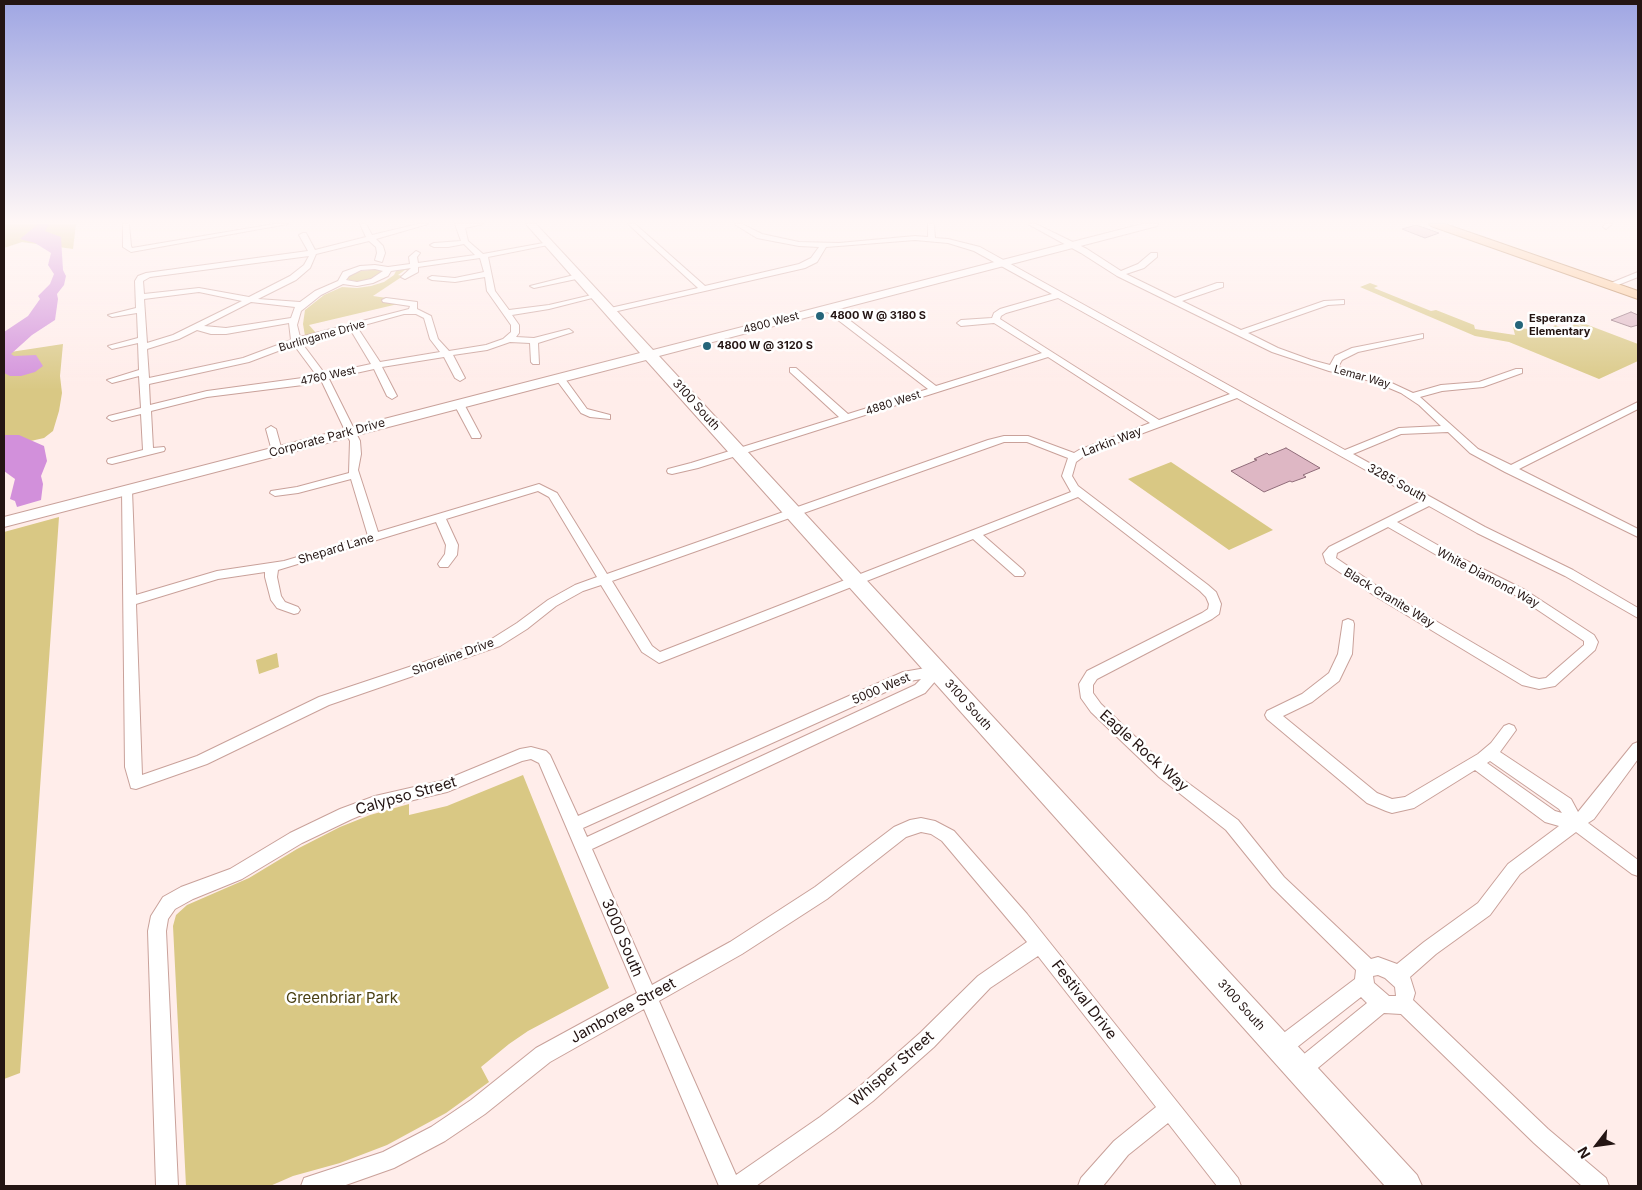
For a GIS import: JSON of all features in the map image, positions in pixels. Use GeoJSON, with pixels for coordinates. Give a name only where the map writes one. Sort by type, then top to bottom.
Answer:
{"type":"FeatureCollection","features":[{"type":"Feature","properties":{"kind":"main road","name":"3100 South"},"geometry":{"type":"LineString","coordinates":[[581,280],[1406,1186]]}},
{"type":"Feature","properties":{"kind":"main road","name":"4800 West"},"geometry":{"type":"LineString","coordinates":[[650,354],[938,280]]}},
{"type":"Feature","properties":{"kind":"main road"},"geometry":{"type":"LineString","coordinates":[[1594,280],[1638,295]]}},
{"type":"Feature","properties":{"kind":"main road","name":"Corporate Park Drive"},"geometry":{"type":"LineString","coordinates":[[4,522],[650,354]]}},
{"type":"Feature","properties":{"kind":"street"},"geometry":{"type":"LineString","coordinates":[[141,280],[148,452]]}},
{"type":"Feature","properties":{"kind":"street"},"geometry":{"type":"LineString","coordinates":[[112,346],[169,340],[252,300],[288,280]]}},
{"type":"Feature","properties":{"kind":"street"},"geometry":{"type":"LineString","coordinates":[[374,538],[354,474],[353,467],[356,447],[334,395],[324,377],[296,341],[293,320],[302,305],[318,293],[342,282],[357,284],[375,280]]}},
{"type":"Feature","properties":{"kind":"street"},"geometry":{"type":"LineString","coordinates":[[489,280],[491,291],[508,313],[516,329],[510,339]]}},
{"type":"Feature","properties":{"kind":"street"},"geometry":{"type":"LineString","coordinates":[[534,286],[562,280]]}},
{"type":"Feature","properties":{"kind":"street"},"geometry":{"type":"LineString","coordinates":[[693,280],[704,289]]}},
{"type":"Feature","properties":{"kind":"street"},"geometry":{"type":"LineString","coordinates":[[609,311],[744,280]]}},
{"type":"Feature","properties":{"kind":"street","name":"3285 South"},"geometry":{"type":"LineString","coordinates":[[1031,280],[1430,502],[1481,530],[1559,568],[1638,614]]}},
{"type":"Feature","properties":{"kind":"street","name":"Lemar Way"},"geometry":{"type":"LineString","coordinates":[[1131,280],[1288,355],[1332,369],[1378,380],[1413,396],[1474,451],[1638,534]]}},
{"type":"Feature","properties":{"kind":"street"},"geometry":{"type":"LineString","coordinates":[[1610,285],[1624,280]]}},
{"type":"Feature","properties":{"kind":"street"},"geometry":{"type":"LineString","coordinates":[[1175,301],[1220,286]]}},
{"type":"Feature","properties":{"kind":"street"},"geometry":{"type":"LineString","coordinates":[[140,297],[169,292],[199,290],[273,304],[302,305]]}},
{"type":"Feature","properties":{"kind":"street"},"geometry":{"type":"LineString","coordinates":[[996,320],[997,315],[1004,311],[1059,295]]}},
{"type":"Feature","properties":{"kind":"street"},"geometry":{"type":"LineString","coordinates":[[508,313],[530,308],[549,307],[596,296]]}},
{"type":"Feature","properties":{"kind":"street"},"geometry":{"type":"LineString","coordinates":[[386,300],[414,304],[413,311],[424,312],[430,322],[434,339],[447,355],[460,378]]}},
{"type":"Feature","properties":{"kind":"street"},"geometry":{"type":"LineString","coordinates":[[1241,332],[1326,303],[1341,302]]}},
{"type":"Feature","properties":{"kind":"street"},"geometry":{"type":"LineString","coordinates":[[828,308],[935,390]]}},
{"type":"Feature","properties":{"kind":"street"},"geometry":{"type":"LineString","coordinates":[[112,315],[141,310]]}},
{"type":"Feature","properties":{"kind":"street","name":"Burlingame Drive"},"geometry":{"type":"LineString","coordinates":[[112,380],[144,377],[246,360],[296,341],[413,311]]}},
{"type":"Feature","properties":{"kind":"street"},"geometry":{"type":"LineString","coordinates":[[197,327],[226,331],[293,320]]}},
{"type":"Feature","properties":{"kind":"street"},"geometry":{"type":"LineString","coordinates":[[961,323],[996,320],[1158,424]]}},
{"type":"Feature","properties":{"kind":"street"},"geometry":{"type":"LineString","coordinates":[[352,326],[369,350],[392,396]]}},
{"type":"Feature","properties":{"kind":"street"},"geometry":{"type":"LineString","coordinates":[[510,339],[534,341],[568,332]]}},
{"type":"Feature","properties":{"kind":"street"},"geometry":{"type":"LineString","coordinates":[[1332,369],[1338,358],[1355,350],[1420,336]]}},
{"type":"Feature","properties":{"kind":"street","name":"4760 West"},"geometry":{"type":"LineString","coordinates":[[112,418],[207,394],[297,382],[377,366],[447,355],[492,346],[510,339]]}},
{"type":"Feature","properties":{"kind":"street"},"geometry":{"type":"LineString","coordinates":[[534,341],[536,362]]}},
{"type":"Feature","properties":{"kind":"street","name":"4880 West"},"geometry":{"type":"LineString","coordinates":[[672,471],[694,466],[1048,354]]}},
{"type":"Feature","properties":{"kind":"street"},"geometry":{"type":"LineString","coordinates":[[792,370],[846,418]]}},
{"type":"Feature","properties":{"kind":"street"},"geometry":{"type":"LineString","coordinates":[[1413,396],[1441,388],[1494,381],[1519,370]]}},
{"type":"Feature","properties":{"kind":"street"},"geometry":{"type":"LineString","coordinates":[[560,378],[584,411],[607,417]]}},
{"type":"Feature","properties":{"kind":"street","name":"Larkin Way"},"geometry":{"type":"LineString","coordinates":[[1214,599],[1204,588],[1078,493],[1067,476],[1068,466],[1074,457],[1238,394]]}},
{"type":"Feature","properties":{"kind":"street"},"geometry":{"type":"LineString","coordinates":[[459,404],[476,436]]}},
{"type":"Feature","properties":{"kind":"street"},"geometry":{"type":"LineString","coordinates":[[1509,470],[1638,405]]}},
{"type":"Feature","properties":{"kind":"street"},"geometry":{"type":"LineString","coordinates":[[272,428],[277,451]]}},
{"type":"Feature","properties":{"kind":"street"},"geometry":{"type":"LineString","coordinates":[[1345,454],[1399,432],[1449,429]]}},
{"type":"Feature","properties":{"kind":"street","name":"Shoreline Drive"},"geometry":{"type":"LineString","coordinates":[[130,601],[133,767],[136,783],[202,760],[324,701],[494,643],[567,594],[792,512],[1004,439],[1018,438],[1038,442],[1074,457]]}},
{"type":"Feature","properties":{"kind":"street"},"geometry":{"type":"LineString","coordinates":[[112,461],[160,449]]}},
{"type":"Feature","properties":{"kind":"street"},"geometry":{"type":"LineString","coordinates":[[275,493],[295,490],[354,474]]}},
{"type":"Feature","properties":{"kind":"street","name":"Shepard Lane"},"geometry":{"type":"LineString","coordinates":[[130,601],[217,575],[272,568],[539,487],[553,495],[604,579]]}},
{"type":"Feature","properties":{"kind":"street"},"geometry":{"type":"LineString","coordinates":[[127,490],[130,601]]}},
{"type":"Feature","properties":{"kind":"street"},"geometry":{"type":"LineString","coordinates":[[604,579],[647,649],[659,658],[1078,493]]}},
{"type":"Feature","properties":{"kind":"street","name":"Black Granite Way"},"geometry":{"type":"LineString","coordinates":[[1430,502],[1333,550],[1329,554],[1330,560],[1380,593],[1527,681]]}},
{"type":"Feature","properties":{"kind":"street"},"geometry":{"type":"LineString","coordinates":[[440,518],[452,545],[451,555],[444,564]]}},
{"type":"Feature","properties":{"kind":"street","name":"White Diamond Way"},"geometry":{"type":"LineString","coordinates":[[1389,522],[1451,558],[1521,593],[1579,630],[1591,642],[1587,650],[1550,682],[1539,684],[1527,681]]}},
{"type":"Feature","properties":{"kind":"street"},"geometry":{"type":"LineString","coordinates":[[975,534],[1019,573]]}},
{"type":"Feature","properties":{"kind":"street"},"geometry":{"type":"LineString","coordinates":[[272,568],[271,577],[275,597],[281,605],[294,610]]}},
{"type":"Feature","properties":{"kind":"street","name":"Eagle Rock Way"},"geometry":{"type":"LineString","coordinates":[[1214,599],[1215,608],[1207,616],[1092,675],[1086,684],[1088,699],[1164,773],[1214,809],[1232,825],[1278,882],[1366,976]]}},
{"type":"Feature","properties":{"kind":"street"},"geometry":{"type":"LineString","coordinates":[[1348,624],[1345,654],[1340,670],[1307,698],[1272,715],[1365,794],[1379,802],[1392,806],[1408,803],[1476,763],[1490,752],[1509,730]]}},
{"type":"Feature","properties":{"kind":"street","name":"5000 West"},"geometry":{"type":"LineString","coordinates":[[574,826],[908,676],[937,671]]}},
{"type":"Feature","properties":{"kind":"street","name":"5000 West"},"geometry":{"type":"LineString","coordinates":[[582,846],[920,689],[937,671]]}},
{"type":"Feature","properties":{"kind":"street"},"geometry":{"type":"LineString","coordinates":[[1397,976],[1430,948],[1467,924],[1484,909],[1506,878],[1518,865],[1577,824],[1588,814],[1638,748]]}},
{"type":"Feature","properties":{"kind":"street"},"geometry":{"type":"LineString","coordinates":[[1490,752],[1565,804],[1577,824],[1638,869]]}},
{"type":"Feature","properties":{"kind":"street","name":"3000 South"},"geometry":{"type":"LineString","coordinates":[[531,753],[545,759],[730,1186]]}},
{"type":"Feature","properties":{"kind":"street","name":"Calypso Street"},"geometry":{"type":"LineString","coordinates":[[167,1186],[157,930],[160,916],[169,903],[176,898],[236,874],[296,838],[346,814],[392,798],[447,786],[531,753]]}},
{"type":"Feature","properties":{"kind":"street"},"geometry":{"type":"LineString","coordinates":[[1476,763],[1551,818],[1577,824]]}},
{"type":"Feature","properties":{"kind":"street"},"geometry":{"type":"LineString","coordinates":[[1520,795],[1534,783]]}},
{"type":"Feature","properties":{"kind":"street","name":"Jamboree Street"},"geometry":{"type":"LineString","coordinates":[[312,1186],[374,1167],[418,1146],[478,1108],[533,1061],[719,958],[797,910],[844,877],[900,832],[916,825],[927,826]]}},
{"type":"Feature","properties":{"kind":"street","name":"Festival Drive"},"geometry":{"type":"LineString","coordinates":[[927,826],[942,831],[953,841],[1040,944],[1230,1186]]}},
{"type":"Feature","properties":{"kind":"street","name":"Whisper Street"},"geometry":{"type":"LineString","coordinates":[[738,1186],[820,1129],[866,1094],[927,1040],[984,982],[1040,944]]}},
{"type":"Feature","properties":{"kind":"street"},"geometry":{"type":"LineString","coordinates":[[1280,1048],[1366,976],[1378,966],[1397,976],[1402,982],[1406,993],[1403,1002],[1393,1006],[1380,1002],[1373,996],[1366,976]]}},
{"type":"Feature","properties":{"kind":"street"},"geometry":{"type":"LineString","coordinates":[[1300,1070],[1377,1007],[1380,1002]]}},
{"type":"Feature","properties":{"kind":"street"},"geometry":{"type":"LineString","coordinates":[[1403,1002],[1541,1136],[1598,1186]]}},
{"type":"Feature","properties":{"kind":"street"},"geometry":{"type":"LineString","coordinates":[[1089,1186],[1122,1148],[1170,1109]]}},
{"type":"Feature","properties":{"kind":"green space"},"geometry":{"type":"Polygon","coordinates":[[[349,280],[371,280],[362,282],[349,280]]]}},
{"type":"Feature","properties":{"kind":"green space"},"geometry":{"type":"Polygon","coordinates":[[[388,280],[398,280],[373,296],[387,298],[382,302],[398,304],[309,325],[316,333],[305,336],[303,324],[305,310],[324,295],[342,287],[357,288],[388,280]]]}},
{"type":"Feature","properties":{"kind":"green space"},"geometry":{"type":"Polygon","coordinates":[[[1370,283],[1378,286],[1374,288],[1431,311],[1436,310],[1474,325],[1475,329],[1515,335],[1513,327],[1535,330],[1537,334],[1545,336],[1549,335],[1547,332],[1555,333],[1553,327],[1555,325],[1575,333],[1565,328],[1574,324],[1587,328],[1555,315],[1559,314],[1638,344],[1638,361],[1599,379],[1509,342],[1475,336],[1360,287],[1370,283]]]}},
{"type":"Feature","properties":{"kind":"green space"},"geometry":{"type":"Polygon","coordinates":[[[63,344],[60,376],[62,393],[53,431],[44,438],[4,447],[4,353],[63,344]]]}},
{"type":"Feature","properties":{"kind":"green space"},"geometry":{"type":"Polygon","coordinates":[[[1171,462],[1273,530],[1229,550],[1128,479],[1171,462]]]}},
{"type":"Feature","properties":{"kind":"green space"},"geometry":{"type":"Polygon","coordinates":[[[59,517],[20,1073],[4,1079],[4,532],[59,517]]]}},
{"type":"Feature","properties":{"kind":"green space"},"geometry":{"type":"Polygon","coordinates":[[[277,653],[279,667],[259,674],[256,660],[277,653]]]}},
{"type":"Feature","properties":{"kind":"green space","name":"Greenbriar Park"},"geometry":{"type":"Polygon","coordinates":[[[523,775],[609,988],[528,1031],[509,1044],[481,1067],[489,1082],[446,1113],[387,1145],[340,1163],[293,1176],[270,1186],[186,1186],[173,926],[176,915],[187,905],[249,878],[297,849],[340,827],[370,815],[409,804],[409,815],[447,806],[523,775]]]}},
{"type":"Feature","properties":{"kind":"shaded area"},"geometry":{"type":"Polygon","coordinates":[[[52,280],[65,280],[64,285],[57,294],[55,320],[32,335],[11,354],[14,356],[36,355],[43,366],[35,372],[21,376],[10,376],[4,373],[4,332],[28,316],[40,299],[38,296],[52,280]]]}},
{"type":"Feature","properties":{"kind":"shaded area"},"geometry":{"type":"Polygon","coordinates":[[[4,435],[19,435],[44,446],[47,461],[41,476],[43,484],[41,500],[17,507],[15,501],[10,499],[15,479],[4,471],[4,435]]]}},
{"type":"Feature","properties":{"kind":"building"},"geometry":{"type":"Polygon","coordinates":[[[1631,312],[1638,315],[1638,325],[1631,327],[1611,320],[1631,312]]]}},
{"type":"Feature","properties":{"kind":"building"},"geometry":{"type":"Polygon","coordinates":[[[1286,448],[1320,468],[1303,475],[1306,477],[1290,481],[1264,492],[1231,471],[1257,460],[1254,459],[1267,453],[1269,455],[1286,448]]]}},
{"type":"Feature","properties":{"kind":"place","name":"4800 W @ 3180 S"},"geometry":{"type":"Point","coordinates":[820,316]}},
{"type":"Feature","properties":{"kind":"place","name":"Esperanza Elementary"},"geometry":{"type":"Point","coordinates":[1519,325]}},
{"type":"Feature","properties":{"kind":"place","name":"4800 W @ 3120 S"},"geometry":{"type":"Point","coordinates":[707,346]}}]}
